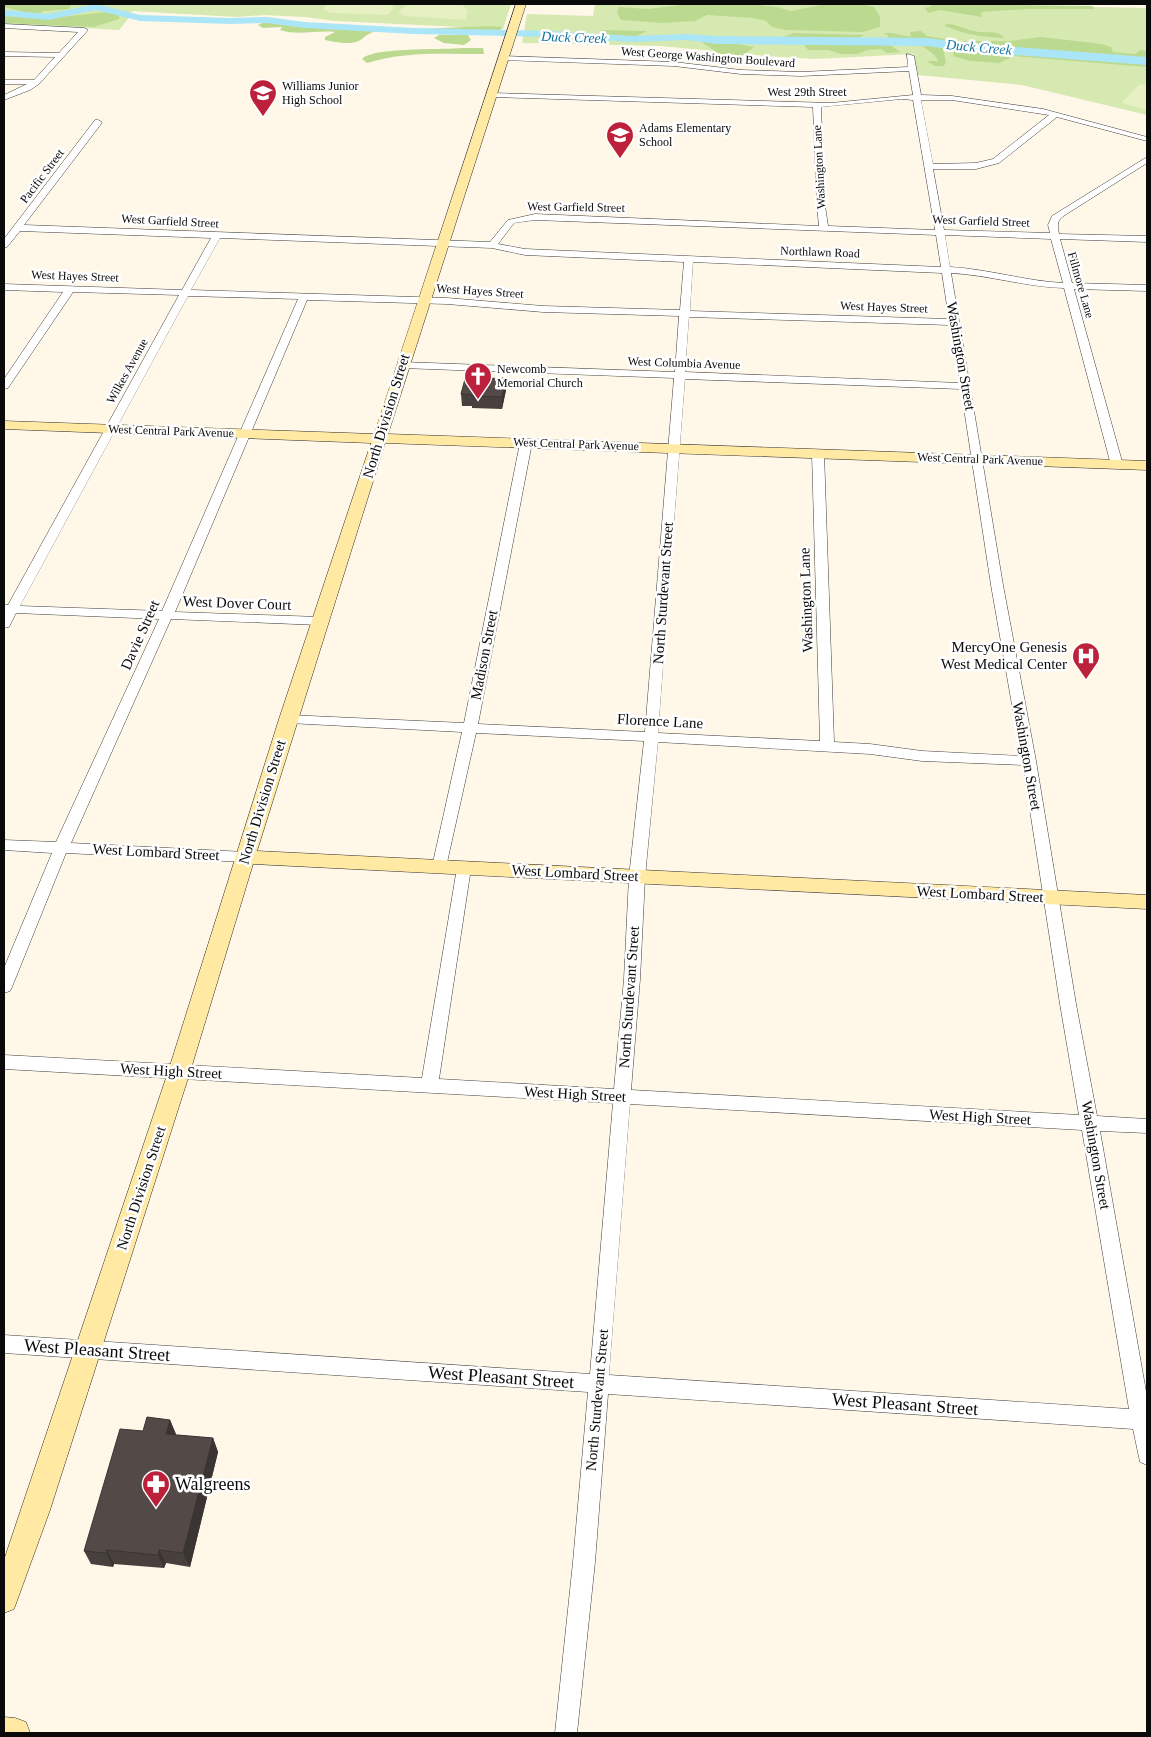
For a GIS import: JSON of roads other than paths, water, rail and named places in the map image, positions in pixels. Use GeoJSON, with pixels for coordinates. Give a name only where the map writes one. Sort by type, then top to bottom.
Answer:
{"type":"FeatureCollection","features":[{"type":"Feature","properties":{"kind":"main road","name":"North Division Street"},"geometry":{"type":"LineString","coordinates":[[4,1599],[36,1510],[179,1072],[288,719],[520,4]]}},
{"type":"Feature","properties":{"kind":"main road","name":"West Central Park Avenue"},"geometry":{"type":"LineString","coordinates":[[4,425],[1147,466]]}},
{"type":"Feature","properties":{"kind":"main road","name":"West Lombard Street"},"geometry":{"type":"LineString","coordinates":[[245,857],[1147,902]]}},
{"type":"Feature","properties":{"kind":"main road"},"geometry":{"type":"LineString","coordinates":[[4,1732],[15,1733]]}},
{"type":"Feature","properties":{"kind":"street"},"geometry":{"type":"LineString","coordinates":[[4,26],[84,30],[36,82],[4,98]]}},
{"type":"Feature","properties":{"kind":"street"},"geometry":{"type":"LineString","coordinates":[[4,54],[60,55]]}},
{"type":"Feature","properties":{"kind":"street","name":"Washington Street"},"geometry":{"type":"LineString","coordinates":[[910,56],[978,459],[997,586],[1029,761],[1090,1122],[1145,1420],[1147,1454]]}},
{"type":"Feature","properties":{"kind":"street","name":"West George Washington Boulevard"},"geometry":{"type":"LineString","coordinates":[[503,58],[674,64],[741,72],[801,74],[911,69]]}},
{"type":"Feature","properties":{"kind":"street"},"geometry":{"type":"LineString","coordinates":[[4,82],[36,82]]}},
{"type":"Feature","properties":{"kind":"street","name":"West 29th Street"},"geometry":{"type":"LineString","coordinates":[[492,95],[845,105],[916,97],[986,102],[1056,114],[1147,139]]}},
{"type":"Feature","properties":{"kind":"street","name":"Washington Lane"},"geometry":{"type":"LineString","coordinates":[[817,104],[821,206],[824,229]]}},
{"type":"Feature","properties":{"kind":"street"},"geometry":{"type":"LineString","coordinates":[[928,167],[976,166],[996,161],[1056,114]]}},
{"type":"Feature","properties":{"kind":"street","name":"Pacific Street"},"geometry":{"type":"LineString","coordinates":[[4,245],[98,122]]}},
{"type":"Feature","properties":{"kind":"street","name":"Fillmore Lane"},"geometry":{"type":"LineString","coordinates":[[1117,465],[1053,225],[1056,218],[1147,159]]}},
{"type":"Feature","properties":{"kind":"street","name":"West Garfield Street"},"geometry":{"type":"LineString","coordinates":[[18,228],[492,245],[500,237],[506,224],[522,218],[600,219],[824,229],[1147,239]]}},
{"type":"Feature","properties":{"kind":"street","name":"Wilkes Avenue"},"geometry":{"type":"LineString","coordinates":[[4,624],[8,609],[111,429],[216,236]]}},
{"type":"Feature","properties":{"kind":"street","name":"Northlawn Road"},"geometry":{"type":"LineString","coordinates":[[492,245],[526,252],[982,272],[1033,284],[1147,288]]}},
{"type":"Feature","properties":{"kind":"street","name":"North Sturdevant Street"},"geometry":{"type":"LineString","coordinates":[[566,1733],[584,1562],[599,1383],[622,1097],[637,876],[646,811],[689,260]]}},
{"type":"Feature","properties":{"kind":"street","name":"West Hayes Street"},"geometry":{"type":"LineString","coordinates":[[4,287],[424,300],[543,309],[955,322]]}},
{"type":"Feature","properties":{"kind":"street"},"geometry":{"type":"LineString","coordinates":[[4,386],[70,289]]}},
{"type":"Feature","properties":{"kind":"street","name":"Davie Street"},"geometry":{"type":"LineString","coordinates":[[4,987],[61,848],[166,616],[304,296]]}},
{"type":"Feature","properties":{"kind":"street","name":"West Columbia Avenue"},"geometry":{"type":"LineString","coordinates":[[402,366],[966,386]]}},
{"type":"Feature","properties":{"kind":"street","name":"Madison Street"},"geometry":{"type":"LineString","coordinates":[[439,866],[470,728],[526,443]]}},
{"type":"Feature","properties":{"kind":"street","name":"Washington Lane"},"geometry":{"type":"LineString","coordinates":[[818,453],[827,746]]}},
{"type":"Feature","properties":{"kind":"street","name":"West Dover Court"},"geometry":{"type":"LineString","coordinates":[[8,609],[320,621]]}},
{"type":"Feature","properties":{"kind":"street","name":"Florence Lane"},"geometry":{"type":"LineString","coordinates":[[288,719],[870,748],[922,756],[1029,761]]}},
{"type":"Feature","properties":{"kind":"street","name":"West Lombard Street"},"geometry":{"type":"LineString","coordinates":[[4,845],[245,857]]}},
{"type":"Feature","properties":{"kind":"street"},"geometry":{"type":"LineString","coordinates":[[429,1086],[464,868]]}},
{"type":"Feature","properties":{"kind":"street","name":"West High Street"},"geometry":{"type":"LineString","coordinates":[[4,1062],[1147,1126]]}},
{"type":"Feature","properties":{"kind":"street","name":"West Pleasant Street"},"geometry":{"type":"LineString","coordinates":[[4,1344],[1145,1420]]}},
{"type":"Feature","properties":{"kind":"waterway","name":"Duck Creek"},"geometry":{"type":"LineString","coordinates":[[4,13],[48,17],[96,7],[140,18],[230,21],[267,20],[305,25],[414,31],[551,34],[633,39],[686,37],[717,40],[927,42],[975,48],[1147,61]]}},
{"type":"Feature","properties":{"kind":"place","name":"Williams Junior High School"},"geometry":{"type":"Point","coordinates":[263,117]}},
{"type":"Feature","properties":{"kind":"place","name":"Adams Elementary School"},"geometry":{"type":"Point","coordinates":[620,159]}},
{"type":"Feature","properties":{"kind":"place","name":"Newcomb Memorial Church"},"geometry":{"type":"Point","coordinates":[478,400]}},
{"type":"Feature","properties":{"kind":"place","name":"MercyOne Genesis West Medical Center"},"geometry":{"type":"Point","coordinates":[1086,680]}},
{"type":"Feature","properties":{"kind":"place","name":"Walgreens"},"geometry":{"type":"Point","coordinates":[156,1508]}}]}
